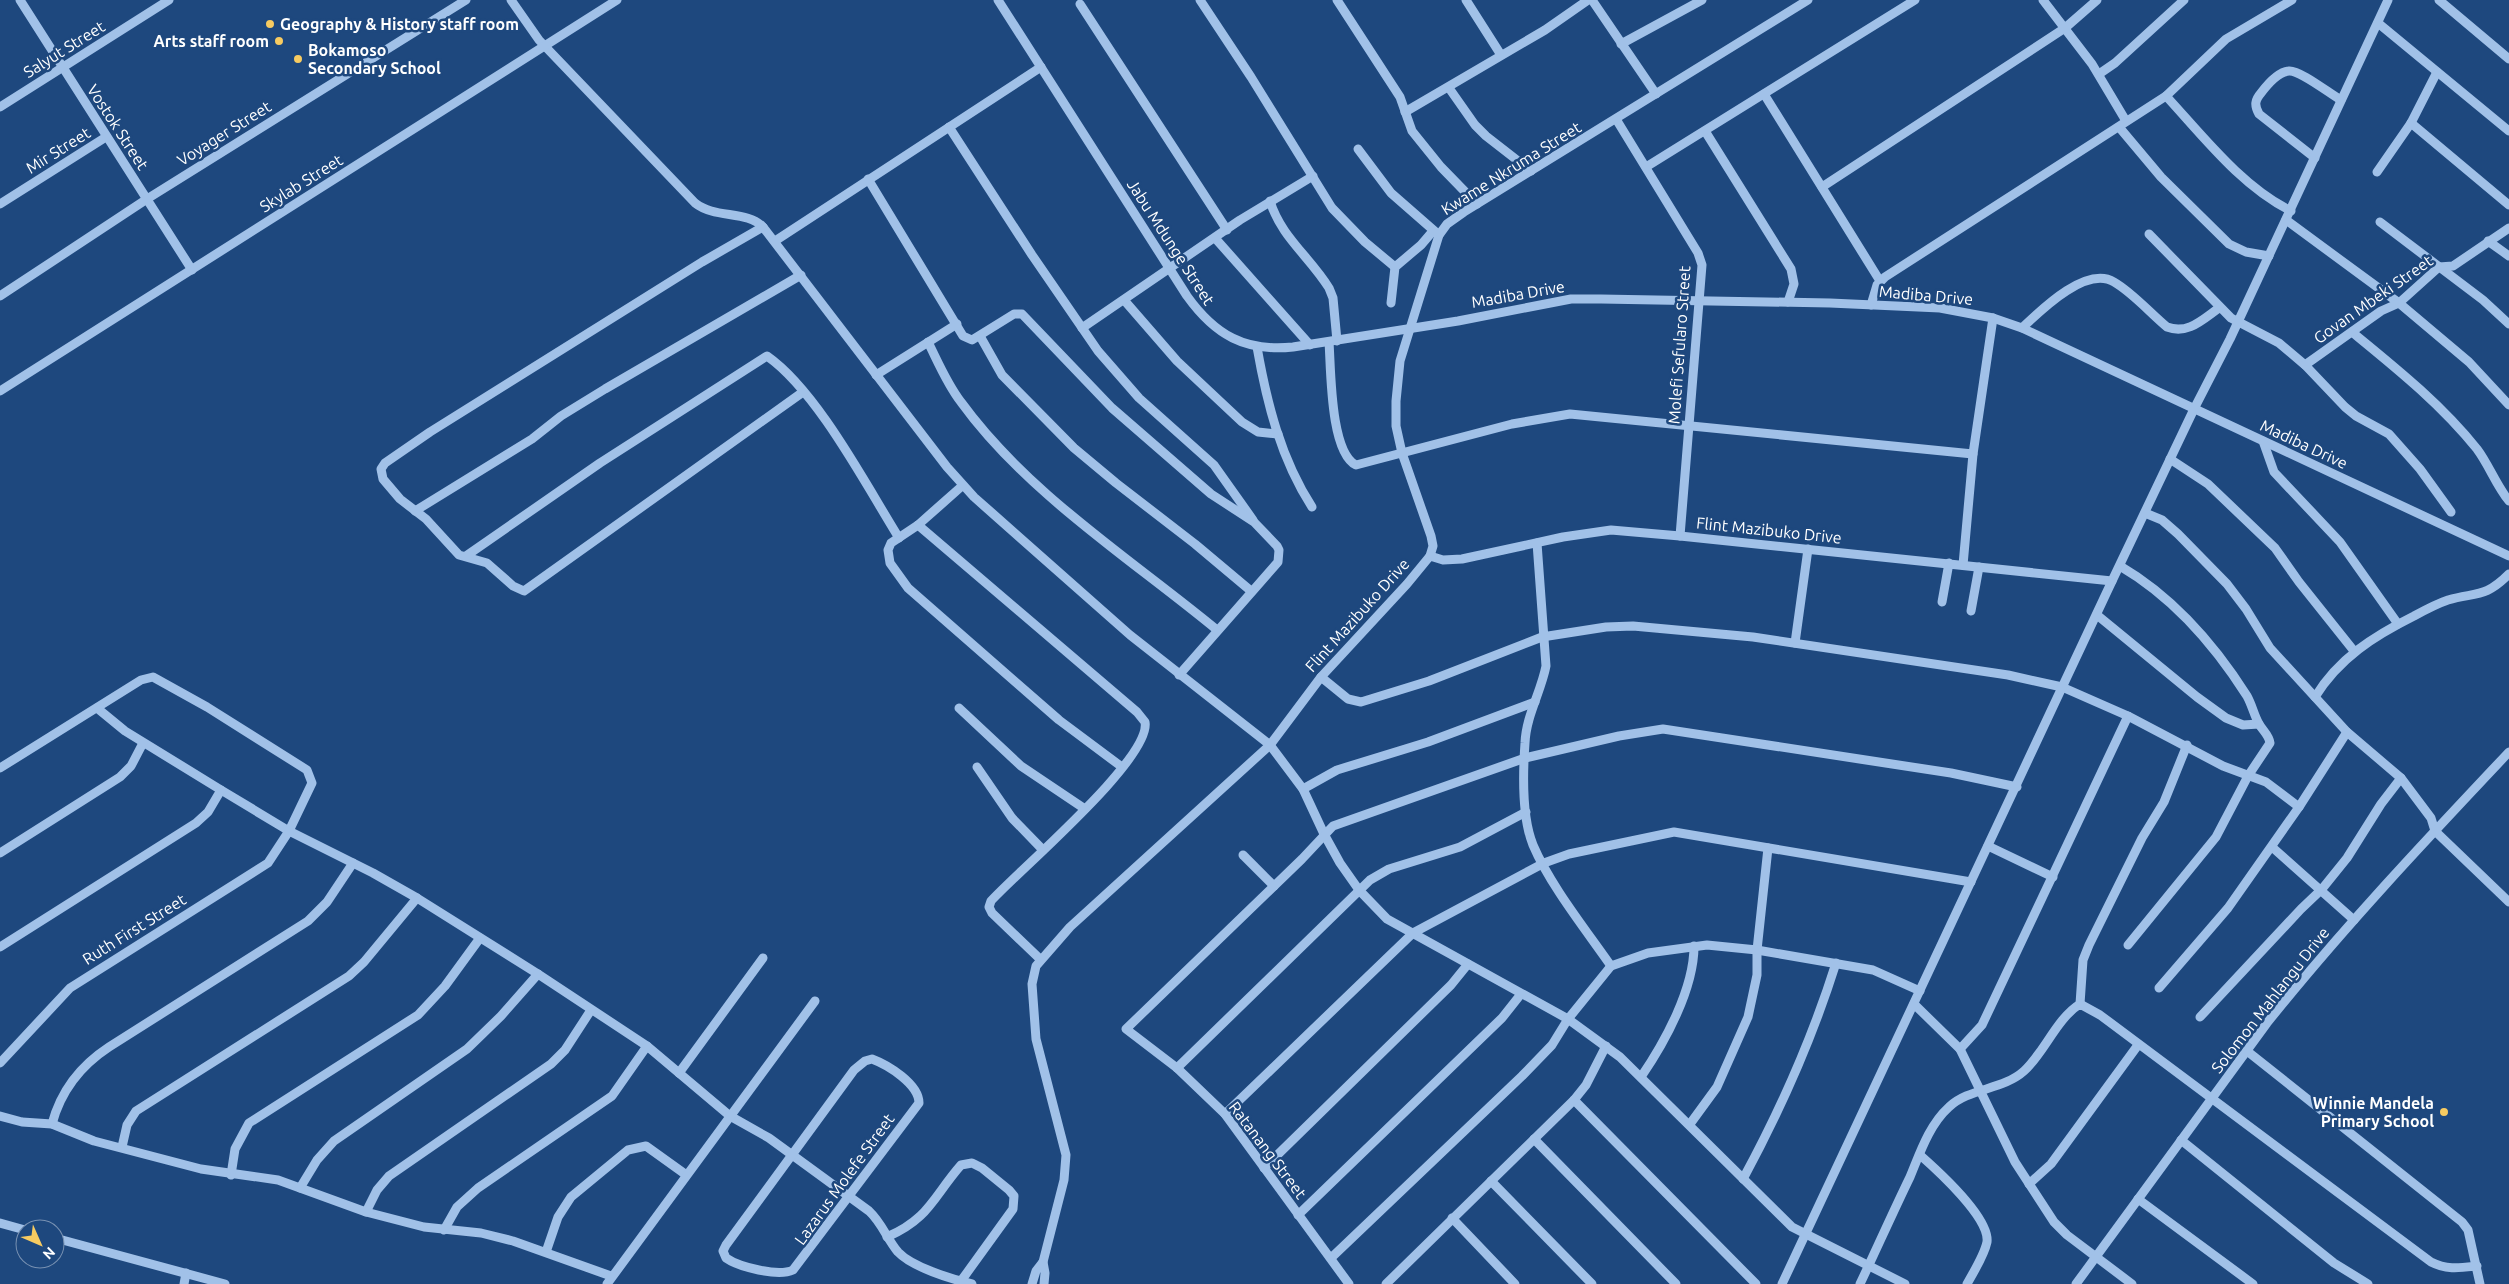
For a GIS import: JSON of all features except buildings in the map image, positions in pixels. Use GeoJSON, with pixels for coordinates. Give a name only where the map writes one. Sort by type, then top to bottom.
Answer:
{"type":"FeatureCollection","features":[{"type":"Feature","properties":{"kind":"street","name":"Vostok Street"},"geometry":{"type":"LineString","coordinates":[[20,0],[192,270]]}},
{"type":"Feature","properties":{"kind":"street","name":"Salyut Street"},"geometry":{"type":"LineString","coordinates":[[0,107],[169,0]]}},
{"type":"Feature","properties":{"kind":"street","name":"Voyager Street"},"geometry":{"type":"LineString","coordinates":[[0,296],[147,198],[466,0]]}},
{"type":"Feature","properties":{"kind":"street"},"geometry":{"type":"LineString","coordinates":[[511,0],[545,46],[695,203],[718,214],[755,221],[763,227],[962,486],[1050,567],[1130,636],[1270,745],[1303,789],[1324,834],[1359,890],[1386,919],[1568,1019],[1606,1046],[1641,1077],[1690,1124],[1783,1220],[1805,1234],[1905,1284]]}},
{"type":"Feature","properties":{"kind":"street","name":"Skylab Street"},"geometry":{"type":"LineString","coordinates":[[0,391],[617,0]]}},
{"type":"Feature","properties":{"kind":"street","name":"Jabu Mdunge Street"},"geometry":{"type":"LineString","coordinates":[[998,0],[1170,270],[1207,322],[1227,336],[1257,347],[1279,349],[1410,329]]}},
{"type":"Feature","properties":{"kind":"street"},"geometry":{"type":"LineString","coordinates":[[1200,0],[1314,176],[1325,197],[1342,218],[1395,268]]}},
{"type":"Feature","properties":{"kind":"street"},"geometry":{"type":"LineString","coordinates":[[1337,0],[1400,97],[1412,131],[1433,158],[1477,204]]}},
{"type":"Feature","properties":{"kind":"street"},"geometry":{"type":"LineString","coordinates":[[1466,0],[1501,55]]}},
{"type":"Feature","properties":{"kind":"street"},"geometry":{"type":"LineString","coordinates":[[1405,112],[1546,30],[1592,0],[1656,94]]}},
{"type":"Feature","properties":{"kind":"street"},"geometry":{"type":"LineString","coordinates":[[1621,44],[1702,0]]}},
{"type":"Feature","properties":{"kind":"street","name":"Kwame Nkruma Street"},"geometry":{"type":"LineString","coordinates":[[1430,556],[1433,546],[1431,536],[1402,453],[1396,426],[1396,401],[1400,361],[1436,233],[1477,204],[1808,0]]}},
{"type":"Feature","properties":{"kind":"street"},"geometry":{"type":"LineString","coordinates":[[1646,167],[1914,0]]}},
{"type":"Feature","properties":{"kind":"street"},"geometry":{"type":"LineString","coordinates":[[2043,0],[2098,74],[2123,124],[2161,178],[2229,244],[2246,252],[2268,256]]}},
{"type":"Feature","properties":{"kind":"street"},"geometry":{"type":"LineString","coordinates":[[1822,187],[2065,28],[2097,0]]}},
{"type":"Feature","properties":{"kind":"street"},"geometry":{"type":"LineString","coordinates":[[2098,74],[2116,63],[2184,0]]}},
{"type":"Feature","properties":{"kind":"street"},"geometry":{"type":"LineString","coordinates":[[1871,305],[1880,281],[2166,96],[2226,39],[2292,0]]}},
{"type":"Feature","properties":{"kind":"street"},"geometry":{"type":"LineString","coordinates":[[1782,1284],[2017,787],[2112,581],[2238,321],[2388,0]]}},
{"type":"Feature","properties":{"kind":"street"},"geometry":{"type":"LineString","coordinates":[[2438,0],[2509,59]]}},
{"type":"Feature","properties":{"kind":"street"},"geometry":{"type":"LineString","coordinates":[[1080,4],[1227,230]]}},
{"type":"Feature","properties":{"kind":"street"},"geometry":{"type":"LineString","coordinates":[[2378,23],[2509,131]]}},
{"type":"Feature","properties":{"kind":"street"},"geometry":{"type":"LineString","coordinates":[[775,242],[868,179],[1041,67]]}},
{"type":"Feature","properties":{"kind":"street"},"geometry":{"type":"LineString","coordinates":[[2315,158],[2259,114],[2255,108],[2255,101],[2269,84],[2282,73],[2290,71],[2304,77],[2341,100]]}},
{"type":"Feature","properties":{"kind":"street"},"geometry":{"type":"LineString","coordinates":[[2377,172],[2411,123],[2437,72]]}},
{"type":"Feature","properties":{"kind":"street"},"geometry":{"type":"LineString","coordinates":[[1449,88],[1475,125],[1486,136],[1531,171]]}},
{"type":"Feature","properties":{"kind":"street"},"geometry":{"type":"LineString","coordinates":[[1764,94],[1880,281]]}},
{"type":"Feature","properties":{"kind":"street"},"geometry":{"type":"LineString","coordinates":[[2166,96],[2216,150],[2261,193],[2399,303],[2468,362],[2509,405]]}},
{"type":"Feature","properties":{"kind":"street","name":"Molefi Sefularo Street"},"geometry":{"type":"LineString","coordinates":[[1616,119],[1698,254],[1702,268],[1680,536]]}},
{"type":"Feature","properties":{"kind":"street"},"geometry":{"type":"LineString","coordinates":[[2411,123],[2509,206]]}},
{"type":"Feature","properties":{"kind":"street"},"geometry":{"type":"LineString","coordinates":[[950,127],[1082,328],[1130,388],[1214,465],[1254,522],[1277,546],[1280,556],[1278,562],[1179,675]]}},
{"type":"Feature","properties":{"kind":"street"},"geometry":{"type":"LineString","coordinates":[[1705,131],[1791,269],[1794,284],[1788,302]]}},
{"type":"Feature","properties":{"kind":"street","name":"Mir Street"},"geometry":{"type":"LineString","coordinates":[[0,204],[106,137]]}},
{"type":"Feature","properties":{"kind":"street"},"geometry":{"type":"LineString","coordinates":[[1358,149],[1391,193],[1436,233],[1395,268],[1391,303]]}},
{"type":"Feature","properties":{"kind":"street"},"geometry":{"type":"LineString","coordinates":[[1082,328],[1270,201],[1314,176]]}},
{"type":"Feature","properties":{"kind":"street"},"geometry":{"type":"LineString","coordinates":[[868,179],[963,336],[969,340],[980,336],[1014,314],[1022,314],[1086,383],[1132,426],[1211,494],[1254,522]]}},
{"type":"Feature","properties":{"kind":"street"},"geometry":{"type":"LineString","coordinates":[[1270,201],[1275,216],[1284,232],[1329,288],[1333,298],[1333,405],[1339,436],[1350,462],[1362,465],[1536,418],[1570,414],[1973,454]]}},
{"type":"Feature","properties":{"kind":"street"},"geometry":{"type":"LineString","coordinates":[[2380,222],[2440,266],[2483,300],[2509,324]]}},
{"type":"Feature","properties":{"kind":"street"},"geometry":{"type":"LineString","coordinates":[[763,227],[702,262],[430,432],[385,463],[381,469],[383,479],[400,499],[426,519],[459,555],[487,563],[517,588],[527,590],[803,392]]}},
{"type":"Feature","properties":{"kind":"street","name":"Govan Mbeki Street"},"geometry":{"type":"LineString","coordinates":[[2305,365],[2381,311],[2399,303],[2440,266],[2453,266],[2509,228]]}},
{"type":"Feature","properties":{"kind":"street"},"geometry":{"type":"LineString","coordinates":[[2149,234],[2219,308],[2238,321],[2279,343],[2305,365],[2345,407],[2356,416],[2389,434],[2420,469],[2451,512]]}},
{"type":"Feature","properties":{"kind":"street"},"geometry":{"type":"LineString","coordinates":[[1215,238],[1310,345]]}},
{"type":"Feature","properties":{"kind":"street"},"geometry":{"type":"LineString","coordinates":[[2488,241],[2509,256]]}},
{"type":"Feature","properties":{"kind":"street"},"geometry":{"type":"LineString","coordinates":[[415,511],[532,439],[561,416],[605,389],[801,275]]}},
{"type":"Feature","properties":{"kind":"street"},"geometry":{"type":"LineString","coordinates":[[2022,328],[2056,296],[2085,282],[2099,278],[2115,282],[2167,327],[2174,330],[2191,327],[2219,308]]}},
{"type":"Feature","properties":{"kind":"street","name":"Madiba Drive"},"geometry":{"type":"LineString","coordinates":[[1410,329],[1571,299],[1700,300],[1871,305],[1954,310],[1993,318],[2022,328],[2509,556]]}},
{"type":"Feature","properties":{"kind":"street"},"geometry":{"type":"LineString","coordinates":[[1124,300],[1177,361],[1242,422],[1258,432],[1278,434]]}},
{"type":"Feature","properties":{"kind":"street"},"geometry":{"type":"LineString","coordinates":[[1963,565],[1973,454],[1993,318]]}},
{"type":"Feature","properties":{"kind":"street"},"geometry":{"type":"LineString","coordinates":[[876,375],[957,324]]}},
{"type":"Feature","properties":{"kind":"street"},"geometry":{"type":"LineString","coordinates":[[2352,332],[2405,376],[2448,417],[2478,451],[2509,501]]}},
{"type":"Feature","properties":{"kind":"street"},"geometry":{"type":"LineString","coordinates":[[980,336],[1002,375],[1080,452],[1251,591]]}},
{"type":"Feature","properties":{"kind":"street"},"geometry":{"type":"LineString","coordinates":[[928,342],[947,379],[968,411],[1042,490],[1217,630]]}},
{"type":"Feature","properties":{"kind":"street"},"geometry":{"type":"LineString","coordinates":[[1257,347],[1263,380],[1290,470],[1312,508]]}},
{"type":"Feature","properties":{"kind":"street"},"geometry":{"type":"LineString","coordinates":[[466,556],[600,463],[767,356],[803,392],[831,430],[899,538]]}},
{"type":"Feature","properties":{"kind":"street"},"geometry":{"type":"LineString","coordinates":[[2263,441],[2274,472],[2340,542],[2398,624]]}},
{"type":"Feature","properties":{"kind":"street"},"geometry":{"type":"LineString","coordinates":[[2170,459],[2208,484],[2275,548],[2299,582],[2354,651]]}},
{"type":"Feature","properties":{"kind":"street"},"geometry":{"type":"LineString","coordinates":[[962,486],[918,525],[889,546],[888,555],[894,570],[908,588],[1059,720],[1122,768]]}},
{"type":"Feature","properties":{"kind":"street"},"geometry":{"type":"LineString","coordinates":[[2145,513],[2162,520],[2227,584],[2246,609],[2270,648],[2347,732],[2401,778],[2431,818],[2435,831],[2509,902]]}},
{"type":"Feature","properties":{"kind":"street"},"geometry":{"type":"LineString","coordinates":[[918,525],[1143,718],[1146,727],[1145,732],[1122,768],[1085,809],[1043,850],[1019,870],[991,901],[989,907],[997,920],[1040,959]]}},
{"type":"Feature","properties":{"kind":"street","name":"Flint Mazibuko Drive"},"geometry":{"type":"LineString","coordinates":[[1044,1284],[1043,1262],[1066,1166],[1066,1155],[1036,1039],[1032,984],[1034,971],[1040,959],[1070,927],[1270,745],[1321,677],[1407,584],[1430,556],[1443,560],[1462,559],[1537,542],[1610,530],[2112,581]]}},
{"type":"Feature","properties":{"kind":"street"},"geometry":{"type":"LineString","coordinates":[[1537,542],[1542,637],[1546,666],[1525,742],[1526,812],[1533,844],[1611,966]]}},
{"type":"Feature","properties":{"kind":"street"},"geometry":{"type":"LineString","coordinates":[[1795,643],[1808,549]]}},
{"type":"Feature","properties":{"kind":"street"},"geometry":{"type":"LineString","coordinates":[[1942,602],[1949,563]]}},
{"type":"Feature","properties":{"kind":"street"},"geometry":{"type":"LineString","coordinates":[[2120,566],[2155,589],[2196,629],[2246,696],[2259,724],[2269,738],[2270,744],[2248,776],[2216,837],[2128,944]]}},
{"type":"Feature","properties":{"kind":"street"},"geometry":{"type":"LineString","coordinates":[[1971,611],[1979,567]]}},
{"type":"Feature","properties":{"kind":"street"},"geometry":{"type":"LineString","coordinates":[[2315,697],[2339,664],[2354,651],[2398,624],[2449,600],[2489,591],[2509,574]]}},
{"type":"Feature","properties":{"kind":"street"},"geometry":{"type":"LineString","coordinates":[[2097,615],[2197,697],[2226,718],[2243,725],[2259,724]]}},
{"type":"Feature","properties":{"kind":"street"},"geometry":{"type":"LineString","coordinates":[[1321,677],[1348,699],[1361,702],[1429,681],[1542,637],[1606,627],[1633,626],[1743,636],[2008,675],[2062,688],[2128,716],[2187,745],[2223,766],[2266,782],[2299,806]]}},
{"type":"Feature","properties":{"kind":"street","name":"Ruth First Street"},"geometry":{"type":"LineString","coordinates":[[0,1063],[70,988],[268,864],[290,831],[310,792],[312,779],[307,770],[153,677],[141,680],[97,708]]}},
{"type":"Feature","properties":{"kind":"street"},"geometry":{"type":"LineString","coordinates":[[1303,789],[1337,770],[1428,742],[1535,702]]}},
{"type":"Feature","properties":{"kind":"street"},"geometry":{"type":"LineString","coordinates":[[0,768],[97,708],[116,725],[144,743],[290,831],[418,898],[538,974],[647,1046],[730,1116],[792,1154],[849,1195],[876,1218],[886,1237],[908,1261],[961,1282],[972,1284]]}},
{"type":"Feature","properties":{"kind":"street"},"geometry":{"type":"LineString","coordinates":[[959,708],[1021,766],[1085,809]]}},
{"type":"Feature","properties":{"kind":"street"},"geometry":{"type":"LineString","coordinates":[[1960,1050],[1982,1025],[2054,878],[2128,716]]}},
{"type":"Feature","properties":{"kind":"street"},"geometry":{"type":"LineString","coordinates":[[1243,854],[1274,886],[1313,848],[1324,834],[1341,822],[1525,758],[1619,736],[1663,729],[1950,773],[2017,787]]}},
{"type":"Feature","properties":{"kind":"street"},"geometry":{"type":"LineString","coordinates":[[2159,988],[2228,908],[2272,847],[2347,732]]}},
{"type":"Feature","properties":{"kind":"street"},"geometry":{"type":"LineString","coordinates":[[0,853],[120,777],[131,766],[144,743]]}},
{"type":"Feature","properties":{"kind":"street"},"geometry":{"type":"LineString","coordinates":[[1860,1284],[1934,1125],[1948,1108],[1964,1097],[2007,1081],[2025,1071],[2066,1016],[2080,1004],[2082,960],[2142,838],[2161,808],[2187,745]]}},
{"type":"Feature","properties":{"kind":"street","name":"Solomon Mahlangu Drive"},"geometry":{"type":"LineString","coordinates":[[2076,1284],[2247,1051],[2296,988],[2354,920],[2509,752]]}},
{"type":"Feature","properties":{"kind":"street"},"geometry":{"type":"LineString","coordinates":[[977,767],[1012,818],[1043,850]]}},
{"type":"Feature","properties":{"kind":"street"},"geometry":{"type":"LineString","coordinates":[[2200,1017],[2300,909],[2322,889],[2347,858],[2381,804],[2401,778]]}},
{"type":"Feature","properties":{"kind":"street"},"geometry":{"type":"LineString","coordinates":[[0,947],[196,823],[208,812],[222,790]]}},
{"type":"Feature","properties":{"kind":"street"},"geometry":{"type":"LineString","coordinates":[[1178,1068],[1359,890],[1389,869],[1460,847],[1526,812]]}},
{"type":"Feature","properties":{"kind":"street"},"geometry":{"type":"LineString","coordinates":[[1225,1114],[1412,933],[1544,863],[1569,854],[1674,832],[1971,882]]}},
{"type":"Feature","properties":{"kind":"street"},"geometry":{"type":"LineString","coordinates":[[1988,846],[2054,878]]}},
{"type":"Feature","properties":{"kind":"street"},"geometry":{"type":"LineString","coordinates":[[2272,847],[2322,889],[2354,920]]}},
{"type":"Feature","properties":{"kind":"street"},"geometry":{"type":"LineString","coordinates":[[1690,1124],[1717,1087],[1748,1017],[1757,975],[1757,950],[1768,848]]}},
{"type":"Feature","properties":{"kind":"street"},"geometry":{"type":"LineString","coordinates":[[52,1124],[61,1096],[78,1072],[109,1046],[308,921],[327,902],[353,863]]}},
{"type":"Feature","properties":{"kind":"street","name":"Ratanang Street"},"geometry":{"type":"LineString","coordinates":[[1274,886],[1126,1029],[1178,1068],[1225,1114],[1349,1284]]}},
{"type":"Feature","properties":{"kind":"street"},"geometry":{"type":"LineString","coordinates":[[122,1146],[127,1124],[136,1111],[349,976],[364,962],[418,898]]}},
{"type":"Feature","properties":{"kind":"street"},"geometry":{"type":"LineString","coordinates":[[231,1175],[235,1149],[249,1123],[418,1015],[445,986],[480,938]]}},
{"type":"Feature","properties":{"kind":"street"},"geometry":{"type":"LineString","coordinates":[[1331,1258],[1522,1076],[1552,1045],[1568,1019],[1611,966],[1648,953],[1694,946],[1728,946],[1873,970],[1920,991]]}},
{"type":"Feature","properties":{"kind":"street"},"geometry":{"type":"LineString","coordinates":[[1641,1077],[1660,1049],[1689,981],[1694,963],[1694,946]]}},
{"type":"Feature","properties":{"kind":"street"},"geometry":{"type":"LineString","coordinates":[[679,1073],[763,958]]}},
{"type":"Feature","properties":{"kind":"street"},"geometry":{"type":"LineString","coordinates":[[1743,1179],[1787,1095],[1822,1006],[1836,963]]}},
{"type":"Feature","properties":{"kind":"street"},"geometry":{"type":"LineString","coordinates":[[1264,1168],[1451,985],[1468,964]]}},
{"type":"Feature","properties":{"kind":"street"},"geometry":{"type":"LineString","coordinates":[[300,1188],[316,1160],[334,1141],[467,1048],[501,1016],[538,974]]}},
{"type":"Feature","properties":{"kind":"street"},"geometry":{"type":"LineString","coordinates":[[1298,1215],[1502,1018],[1521,994]]}},
{"type":"Feature","properties":{"kind":"street"},"geometry":{"type":"LineString","coordinates":[[0,1116],[22,1122],[52,1124],[87,1138],[201,1169],[231,1175],[270,1177],[366,1212],[444,1230],[481,1233],[546,1252],[609,1280],[815,1001]]}},
{"type":"Feature","properties":{"kind":"street"},"geometry":{"type":"LineString","coordinates":[[1914,1004],[1960,1050],[2004,1140],[2029,1184],[2054,1222],[2067,1235],[2132,1284]]}},
{"type":"Feature","properties":{"kind":"street"},"geometry":{"type":"LineString","coordinates":[[2080,1004],[2100,1015],[2430,1262],[2442,1268],[2451,1269],[2477,1266]]}},
{"type":"Feature","properties":{"kind":"street"},"geometry":{"type":"LineString","coordinates":[[366,1212],[377,1190],[389,1176],[560,1057],[591,1010]]}},
{"type":"Feature","properties":{"kind":"street"},"geometry":{"type":"LineString","coordinates":[[2029,1184],[2047,1169],[2138,1045]]}},
{"type":"Feature","properties":{"kind":"street"},"geometry":{"type":"LineString","coordinates":[[444,1230],[457,1207],[478,1188],[612,1096],[647,1046]]}},
{"type":"Feature","properties":{"kind":"street"},"geometry":{"type":"LineString","coordinates":[[1386,1284],[1574,1100],[1586,1085],[1606,1046]]}},
{"type":"Feature","properties":{"kind":"street"},"geometry":{"type":"LineString","coordinates":[[0,1048],[7,1055]]}},
{"type":"Feature","properties":{"kind":"street"},"geometry":{"type":"LineString","coordinates":[[2247,1051],[2453,1213],[2468,1230],[2480,1284]]}},
{"type":"Feature","properties":{"kind":"street","name":"Lazarus Molefe Street"},"geometry":{"type":"LineString","coordinates":[[872,1058],[890,1069],[915,1089],[919,1095],[919,1103],[800,1263],[788,1272],[780,1274],[742,1266],[726,1258],[724,1252],[726,1245],[792,1154],[854,1070],[865,1061],[872,1058]]}},
{"type":"Feature","properties":{"kind":"street"},"geometry":{"type":"LineString","coordinates":[[1574,1100],[1756,1284]]}},
{"type":"Feature","properties":{"kind":"street"},"geometry":{"type":"LineString","coordinates":[[1534,1139],[1676,1284]]}},
{"type":"Feature","properties":{"kind":"street"},"geometry":{"type":"LineString","coordinates":[[2181,1140],[2334,1264],[2368,1284]]}},
{"type":"Feature","properties":{"kind":"street"},"geometry":{"type":"LineString","coordinates":[[546,1252],[563,1206],[571,1197],[628,1150],[646,1146],[686,1174]]}},
{"type":"Feature","properties":{"kind":"street"},"geometry":{"type":"LineString","coordinates":[[1920,1155],[1952,1184],[1983,1224],[1986,1233],[1984,1249],[1968,1284]]}},
{"type":"Feature","properties":{"kind":"street"},"geometry":{"type":"LineString","coordinates":[[886,1237],[904,1229],[918,1219],[961,1165],[972,1163],[982,1168],[1014,1196],[1013,1209],[961,1282]]}},
{"type":"Feature","properties":{"kind":"street"},"geometry":{"type":"LineString","coordinates":[[1491,1181],[1592,1284]]}},
{"type":"Feature","properties":{"kind":"street"},"geometry":{"type":"LineString","coordinates":[[2138,1199],[2253,1284]]}},
{"type":"Feature","properties":{"kind":"street"},"geometry":{"type":"LineString","coordinates":[[1452,1218],[1515,1284]]}},
{"type":"Feature","properties":{"kind":"street"},"geometry":{"type":"LineString","coordinates":[[0,1223],[15,1227]]}},
{"type":"Feature","properties":{"kind":"street"},"geometry":{"type":"LineString","coordinates":[[65,1241],[226,1284]]}},
{"type":"Feature","properties":{"kind":"street","name":"Flint Mazibuko Drive"},"geometry":{"type":"LineString","coordinates":[[1032,1284],[1036,1271],[1043,1262]]}},
{"type":"Feature","properties":{"kind":"street"},"geometry":{"type":"LineString","coordinates":[[184,1284],[186,1273]]}},
{"type":"Feature","properties":{"kind":"place","name":"Geography & History staff room"},"geometry":{"type":"Point","coordinates":[270,24]}},
{"type":"Feature","properties":{"kind":"place","name":"Arts staff room"},"geometry":{"type":"Point","coordinates":[279,41]}},
{"type":"Feature","properties":{"kind":"place","name":"Bokamoso Secondary School"},"geometry":{"type":"Point","coordinates":[298,59]}},
{"type":"Feature","properties":{"kind":"place","name":"Winnie Mandela Primary School"},"geometry":{"type":"Point","coordinates":[2444,1112]}}]}
